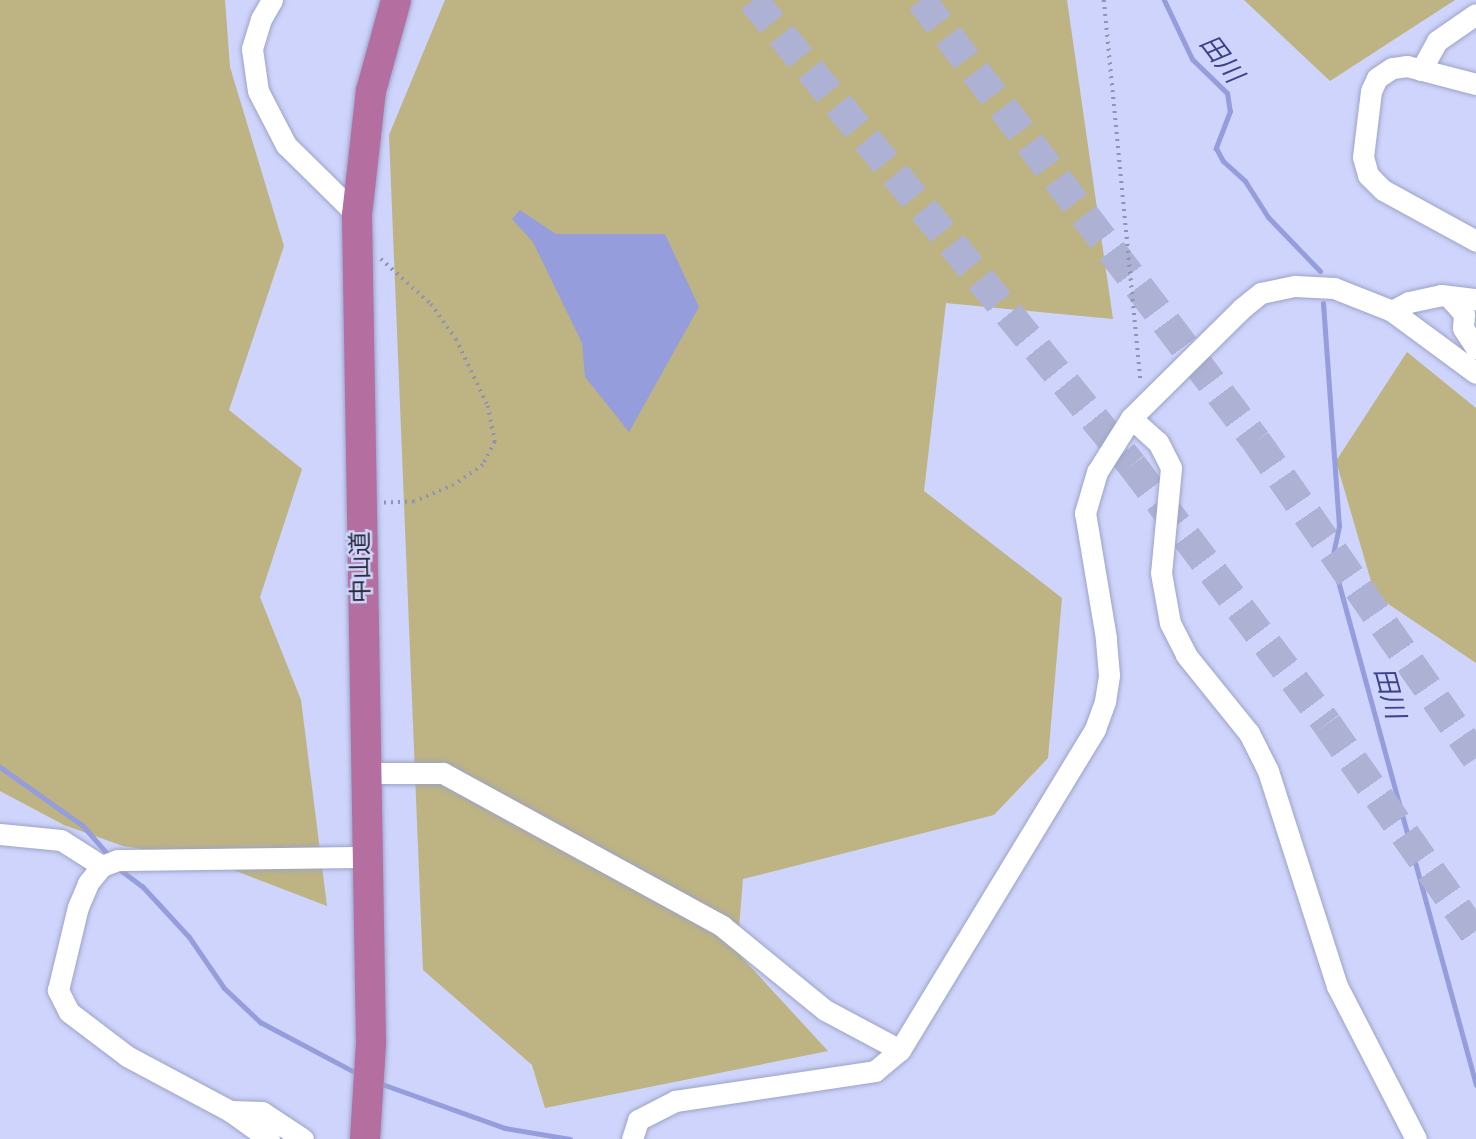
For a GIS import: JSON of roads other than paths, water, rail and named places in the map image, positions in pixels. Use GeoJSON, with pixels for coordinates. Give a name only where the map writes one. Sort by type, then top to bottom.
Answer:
{"type":"FeatureCollection","features":[{"type":"Feature","properties":{"kind":"highway","name":"中山道"},"geometry":{"type":"LineString","coordinates":[[365,1139],[371,1043],[363,773],[357,215],[371,91],[396,0]]}},
{"type":"Feature","properties":{"kind":"street"},"geometry":{"type":"LineString","coordinates":[[272,0],[252,49],[258,91],[286,145],[357,215]]}},
{"type":"Feature","properties":{"kind":"street"},"geometry":{"type":"LineString","coordinates":[[1421,70],[1437,41],[1476,14]]}},
{"type":"Feature","properties":{"kind":"street"},"geometry":{"type":"LineString","coordinates":[[1476,84],[1421,70],[1392,68],[1377,78],[1371,91],[1363,157],[1368,175],[1383,190],[1476,241]]}},
{"type":"Feature","properties":{"kind":"street"},"geometry":{"type":"LineString","coordinates":[[635,1129],[674,1101],[875,1071],[900,1050],[1095,729],[1105,701],[1109,675],[1106,638],[1085,513],[1097,472],[1132,418],[1261,293],[1295,286],[1334,288],[1392,311],[1476,373]]}},
{"type":"Feature","properties":{"kind":"street"},"geometry":{"type":"LineString","coordinates":[[1392,311],[1409,302],[1450,296],[1476,299]]}},
{"type":"Feature","properties":{"kind":"street"},"geometry":{"type":"LineString","coordinates":[[1450,296],[1476,314]]}},
{"type":"Feature","properties":{"kind":"street"},"geometry":{"type":"LineString","coordinates":[[1450,296],[1465,314],[1467,340],[1476,348]]}},
{"type":"Feature","properties":{"kind":"street"},"geometry":{"type":"LineString","coordinates":[[1132,418],[1158,442],[1171,468],[1161,573],[1170,623],[1186,655],[1249,733],[1268,771],[1337,986],[1416,1139]]}},
{"type":"Feature","properties":{"kind":"street"},"geometry":{"type":"LineString","coordinates":[[363,773],[443,773],[722,926],[825,1010],[900,1050]]}},
{"type":"Feature","properties":{"kind":"street"},"geometry":{"type":"LineString","coordinates":[[0,834],[61,840],[108,864],[365,857]]}},
{"type":"Feature","properties":{"kind":"street"},"geometry":{"type":"LineString","coordinates":[[108,864],[88,883],[78,906],[60,972],[58,990],[69,1012],[127,1056],[230,1111],[269,1139]]}},
{"type":"Feature","properties":{"kind":"street"},"geometry":{"type":"LineString","coordinates":[[230,1111],[262,1112],[303,1139]]}},
{"type":"Feature","properties":{"kind":"water"},"geometry":{"type":"Polygon","coordinates":[[[520,210],[556,234],[665,234],[699,307],[629,432],[585,377],[582,343],[533,242],[512,219],[520,210]]]}},
{"type":"Feature","properties":{"kind":"waterway","name":"田川"},"geometry":{"type":"LineString","coordinates":[[1164,0],[1192,59],[1227,93],[1230,111],[1216,148],[1223,161],[1245,181],[1268,217],[1320,271]]}},
{"type":"Feature","properties":{"kind":"waterway","name":"田川"},"geometry":{"type":"LineString","coordinates":[[1323,303],[1339,526],[1332,559],[1476,1085]]}},
{"type":"Feature","properties":{"kind":"waterway"},"geometry":{"type":"LineString","coordinates":[[0,767],[83,826],[110,857]]}},
{"type":"Feature","properties":{"kind":"waterway"},"geometry":{"type":"LineString","coordinates":[[115,866],[142,886],[189,937],[224,988],[260,1022],[360,1075]]}},
{"type":"Feature","properties":{"kind":"waterway"},"geometry":{"type":"LineString","coordinates":[[379,1083],[505,1128],[570,1139]]}},
{"type":"Feature","properties":{"kind":"tunnel"},"geometry":{"type":"LineString","coordinates":[[753,0],[1132,465],[1327,724],[1476,935]]}},
{"type":"Feature","properties":{"kind":"tunnel"},"geometry":{"type":"LineString","coordinates":[[921,0],[1256,441],[1476,758]]}}]}
